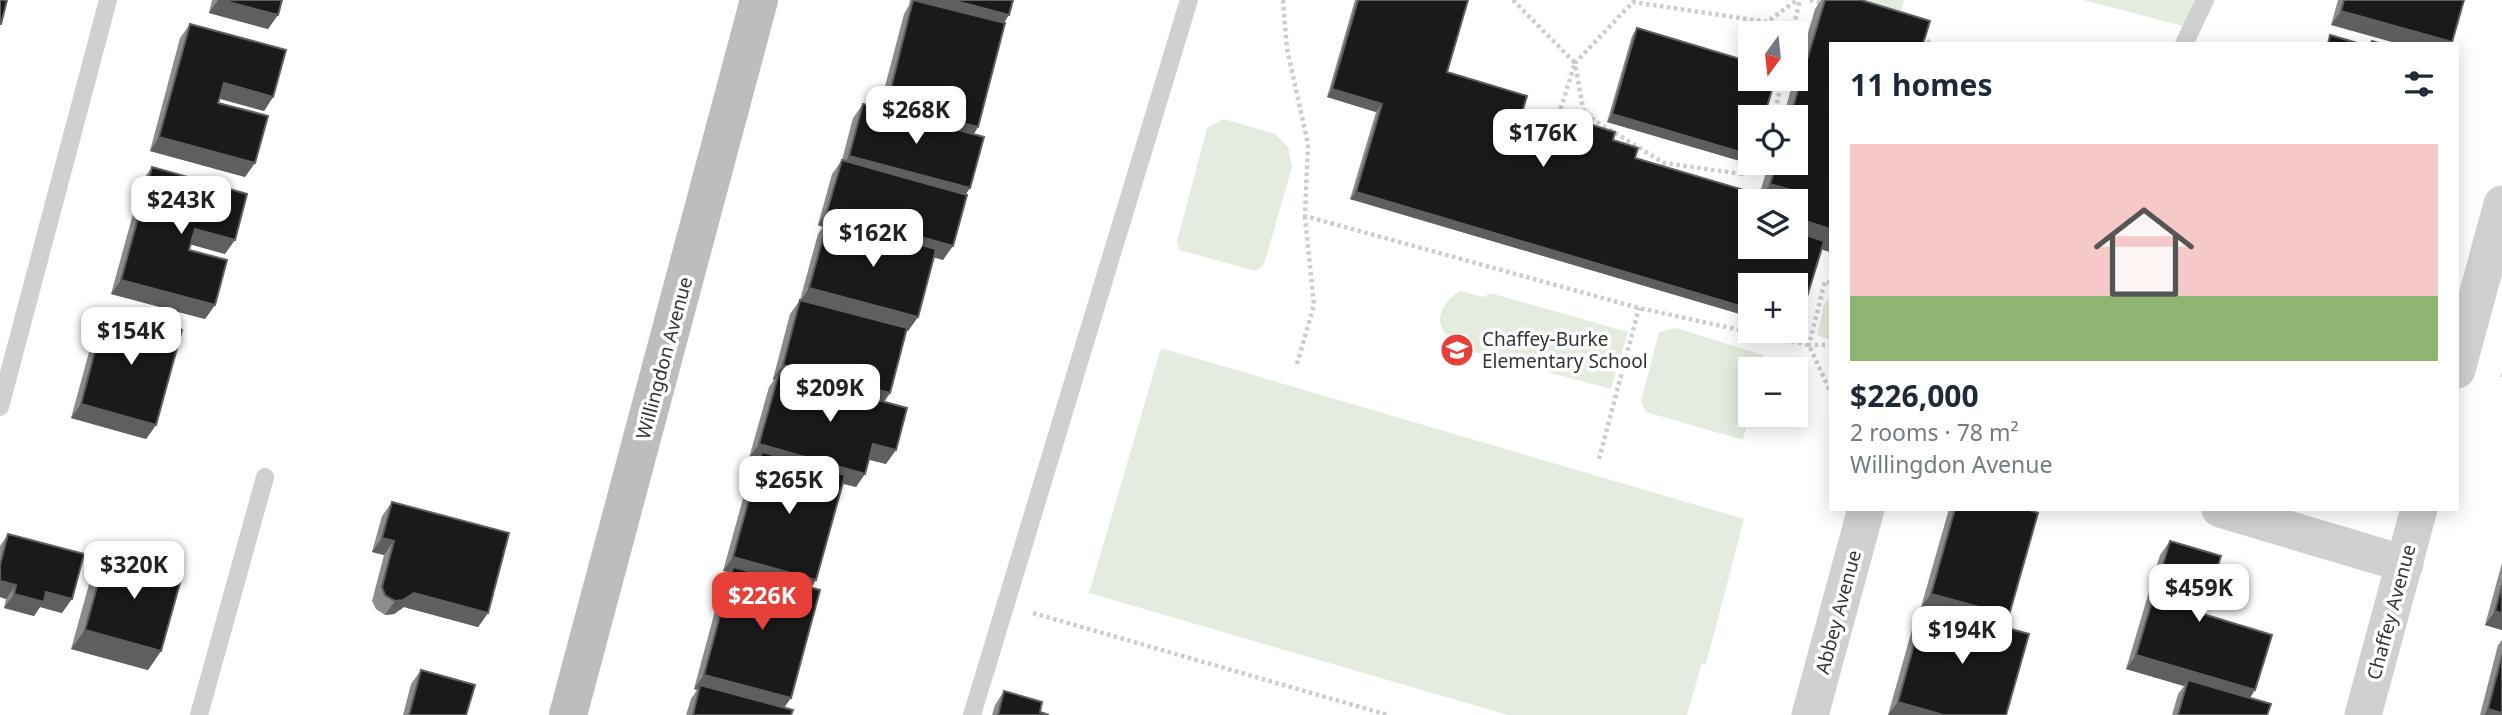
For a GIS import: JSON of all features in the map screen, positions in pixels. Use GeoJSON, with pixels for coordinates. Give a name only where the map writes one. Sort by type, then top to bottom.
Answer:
{"type":"FeatureCollection","features":[{"type":"Feature","properties":{"kind":"main road","name":"Willingdon Avenue"},"geometry":{"type":"LineString","coordinates":[[568,715],[760,0]]}},
{"type":"Feature","properties":{"kind":"street"},"geometry":{"type":"LineString","coordinates":[[2459,363],[2502,204]]}},
{"type":"Feature","properties":{"kind":"street","name":"Abbey Avenue"},"geometry":{"type":"LineString","coordinates":[[1810,715],[1865,511]]}},
{"type":"Feature","properties":{"kind":"street"},"geometry":{"type":"LineString","coordinates":[[2227,511],[2405,564]]}},
{"type":"Feature","properties":{"kind":"street","name":"Chaffey Avenue"},"geometry":{"type":"LineString","coordinates":[[2363,715],[2419,511]]}},
{"type":"Feature","properties":{"kind":"lane"},"geometry":{"type":"LineString","coordinates":[[0,407],[108,0]]}},
{"type":"Feature","properties":{"kind":"lane"},"geometry":{"type":"LineString","coordinates":[[972,715],[1189,0]]}},
{"type":"Feature","properties":{"kind":"lane"},"geometry":{"type":"LineString","coordinates":[[2185,42],[2205,0]]}},
{"type":"Feature","properties":{"kind":"lane"},"geometry":{"type":"LineString","coordinates":[[199,715],[265,477]]}},
{"type":"Feature","properties":{"kind":"path"},"geometry":{"type":"LineString","coordinates":[[1283,0],[1287,49],[1308,144],[1305,216],[1314,305],[1297,364]]}},
{"type":"Feature","properties":{"kind":"path"},"geometry":{"type":"LineString","coordinates":[[1513,0],[1575,63],[1584,114],[1664,163],[1738,173]]}},
{"type":"Feature","properties":{"kind":"path"},"geometry":{"type":"LineString","coordinates":[[1549,144],[1575,63],[1633,2],[1768,22],[1798,0]]}},
{"type":"Feature","properties":{"kind":"path"},"geometry":{"type":"LineString","coordinates":[[1794,21],[1798,0]]}},
{"type":"Feature","properties":{"kind":"path"},"geometry":{"type":"LineString","coordinates":[[1810,0],[1835,6]]}},
{"type":"Feature","properties":{"kind":"path"},"geometry":{"type":"LineString","coordinates":[[1918,35],[1929,42]]}},
{"type":"Feature","properties":{"kind":"path"},"geometry":{"type":"LineString","coordinates":[[1305,216],[1640,309],[1809,345],[1829,345]]}},
{"type":"Feature","properties":{"kind":"path"},"geometry":{"type":"LineString","coordinates":[[1829,283],[1825,281],[1809,345],[1829,389]]}},
{"type":"Feature","properties":{"kind":"path"},"geometry":{"type":"LineString","coordinates":[[1599,459],[1640,309]]}},
{"type":"Feature","properties":{"kind":"path"},"geometry":{"type":"LineString","coordinates":[[1006,605],[1388,715]]}},
{"type":"Feature","properties":{"kind":"shaded area"},"geometry":{"type":"Polygon","coordinates":[[[1846,0],[1904,0],[1900,15],[1846,0]]]}},
{"type":"Feature","properties":{"kind":"shaded area"},"geometry":{"type":"Polygon","coordinates":[[[2083,0],[2205,0],[2191,28],[2083,0]]]}},
{"type":"Feature","properties":{"kind":"shaded area"},"geometry":{"type":"Polygon","coordinates":[[[1224,119],[1275,134],[1288,147],[1292,167],[1264,264],[1256,271],[1179,250],[1177,242],[1207,128],[1224,119]]]}},
{"type":"Feature","properties":{"kind":"shaded area"},"geometry":{"type":"Polygon","coordinates":[[[1460,291],[1484,297],[1490,293],[1628,332],[1611,389],[1474,352],[1470,344],[1449,337],[1440,323],[1441,315],[1444,306],[1460,291]]]}},
{"type":"Feature","properties":{"kind":"shaded area"},"geometry":{"type":"Polygon","coordinates":[[[1829,299],[1829,340],[1817,335],[1824,304],[1829,299]]]}},
{"type":"Feature","properties":{"kind":"shaded area"},"geometry":{"type":"Polygon","coordinates":[[[1676,328],[1763,355],[1738,357],[1738,427],[1746,427],[1743,440],[1646,412],[1641,401],[1659,332],[1676,328]]]}},
{"type":"Feature","properties":{"kind":"shaded area"},"geometry":{"type":"Polygon","coordinates":[[[1161,348],[1744,519],[1706,664],[1702,663],[1687,715],[1508,715],[1089,593],[1161,348]]]}},
{"type":"Feature","properties":{"kind":"building"},"geometry":{"type":"Polygon","coordinates":[[[0,0],[7,0],[1,24],[0,24],[0,0]]]}},
{"type":"Feature","properties":{"kind":"building"},"geometry":{"type":"Polygon","coordinates":[[[221,0],[282,0],[278,15],[221,0]]]}},
{"type":"Feature","properties":{"kind":"building"},"geometry":{"type":"Polygon","coordinates":[[[913,0],[1005,23],[978,127],[887,104],[913,0]]]}},
{"type":"Feature","properties":{"kind":"building"},"geometry":{"type":"Polygon","coordinates":[[[952,0],[1013,0],[1009,15],[952,0]]]}},
{"type":"Feature","properties":{"kind":"building"},"geometry":{"type":"Polygon","coordinates":[[[1358,0],[1468,0],[1447,72],[1527,96],[1518,126],[1582,145],[1589,124],[1615,132],[1613,140],[1638,148],[1635,158],[1740,189],[1738,189],[1738,259],[1808,259],[1808,236],[1824,241],[1808,293],[1808,273],[1738,273],[1738,305],[1356,192],[1382,104],[1332,89],[1358,0]]]}},
{"type":"Feature","properties":{"kind":"building"},"geometry":{"type":"Polygon","coordinates":[[[1825,0],[1861,0],[1930,21],[1924,42],[1829,42],[1829,229],[1808,222],[1808,189],[1788,189],[1770,184],[1773,175],[1808,175],[1808,105],[1794,105],[1798,91],[1808,91],[1808,57],[1825,0]]]}},
{"type":"Feature","properties":{"kind":"building"},"geometry":{"type":"Polygon","coordinates":[[[2344,0],[2464,0],[2452,42],[2341,11],[2344,0]]]}},
{"type":"Feature","properties":{"kind":"building"},"geometry":{"type":"Polygon","coordinates":[[[190,24],[286,50],[273,97],[224,83],[218,103],[268,116],[255,163],[159,137],[190,24]]]}},
{"type":"Feature","properties":{"kind":"building"},"geometry":{"type":"Polygon","coordinates":[[[1637,28],[1738,58],[1738,91],[1772,91],[1767,105],[1738,105],[1738,151],[1612,114],[1637,28]]]}},
{"type":"Feature","properties":{"kind":"building"},"geometry":{"type":"Polygon","coordinates":[[[2330,35],[2354,42],[2328,42],[2330,35]]]}},
{"type":"Feature","properties":{"kind":"building"},"geometry":{"type":"Polygon","coordinates":[[[863,104],[984,137],[970,188],[849,156],[863,104]]]}},
{"type":"Feature","properties":{"kind":"building"},"geometry":{"type":"Polygon","coordinates":[[[842,160],[967,195],[953,246],[827,211],[842,160]]]}},
{"type":"Feature","properties":{"kind":"building"},"geometry":{"type":"Polygon","coordinates":[[[152,167],[247,194],[235,240],[195,229],[189,250],[227,260],[215,305],[121,280],[152,167]]]}},
{"type":"Feature","properties":{"kind":"building"},"geometry":{"type":"Polygon","coordinates":[[[828,220],[936,249],[918,317],[809,288],[828,220]]]}},
{"type":"Feature","properties":{"kind":"building"},"geometry":{"type":"Polygon","coordinates":[[[800,300],[907,328],[890,393],[783,365],[800,300]]]}},
{"type":"Feature","properties":{"kind":"building"},"geometry":{"type":"Polygon","coordinates":[[[106,309],[182,330],[156,425],[81,404],[106,309]]]}},
{"type":"Feature","properties":{"kind":"building"},"geometry":{"type":"Polygon","coordinates":[[[779,373],[907,408],[896,450],[873,444],[865,474],[759,444],[779,373]]]}},
{"type":"Feature","properties":{"kind":"building"},"geometry":{"type":"Polygon","coordinates":[[[762,452],[845,475],[816,580],[733,557],[762,452]]]}},
{"type":"Feature","properties":{"kind":"building"},"geometry":{"type":"Polygon","coordinates":[[[392,502],[509,533],[488,613],[414,593],[403,600],[395,601],[385,595],[382,587],[394,541],[382,538],[392,502]]]}},
{"type":"Feature","properties":{"kind":"building"},"geometry":{"type":"Polygon","coordinates":[[[1954,511],[2038,513],[2009,615],[1931,594],[1954,511]]]}},
{"type":"Feature","properties":{"kind":"building"},"geometry":{"type":"Polygon","coordinates":[[[8,534],[84,554],[72,599],[46,592],[44,602],[14,594],[16,585],[0,581],[0,565],[8,534]]]}},
{"type":"Feature","properties":{"kind":"building"},"geometry":{"type":"Polygon","coordinates":[[[2170,541],[2221,556],[2203,614],[2272,635],[2255,690],[2136,655],[2170,541]]]}},
{"type":"Feature","properties":{"kind":"building"},"geometry":{"type":"Polygon","coordinates":[[[107,551],[183,572],[161,651],[85,630],[107,551]]]}},
{"type":"Feature","properties":{"kind":"building"},"geometry":{"type":"Polygon","coordinates":[[[733,567],[820,590],[791,698],[704,675],[733,567]]]}},
{"type":"Feature","properties":{"kind":"building"},"geometry":{"type":"Polygon","coordinates":[[[2502,585],[2502,613],[2495,611],[2502,585]]]}},
{"type":"Feature","properties":{"kind":"building"},"geometry":{"type":"Polygon","coordinates":[[[1925,605],[2029,634],[2006,715],[1943,715],[1898,702],[1925,605]]]}},
{"type":"Feature","properties":{"kind":"building"},"geometry":{"type":"Polygon","coordinates":[[[2502,655],[2502,713],[2488,709],[2502,655]]]}},
{"type":"Feature","properties":{"kind":"building"},"geometry":{"type":"Polygon","coordinates":[[[421,670],[475,685],[466,715],[409,715],[421,670]]]}},
{"type":"Feature","properties":{"kind":"building"},"geometry":{"type":"Polygon","coordinates":[[[2188,680],[2271,704],[2267,715],[2178,715],[2188,680]]]}},
{"type":"Feature","properties":{"kind":"building"},"geometry":{"type":"Polygon","coordinates":[[[700,685],[793,710],[791,715],[693,715],[700,685]]]}},
{"type":"Feature","properties":{"kind":"building"},"geometry":{"type":"Polygon","coordinates":[[[1004,691],[1042,702],[1040,712],[1049,715],[998,715],[1004,691]]]}},
{"type":"Feature","properties":{"kind":"place","name":"Chaffey-Burke Elementary School"},"geometry":{"type":"Point","coordinates":[1457,350]}}]}
